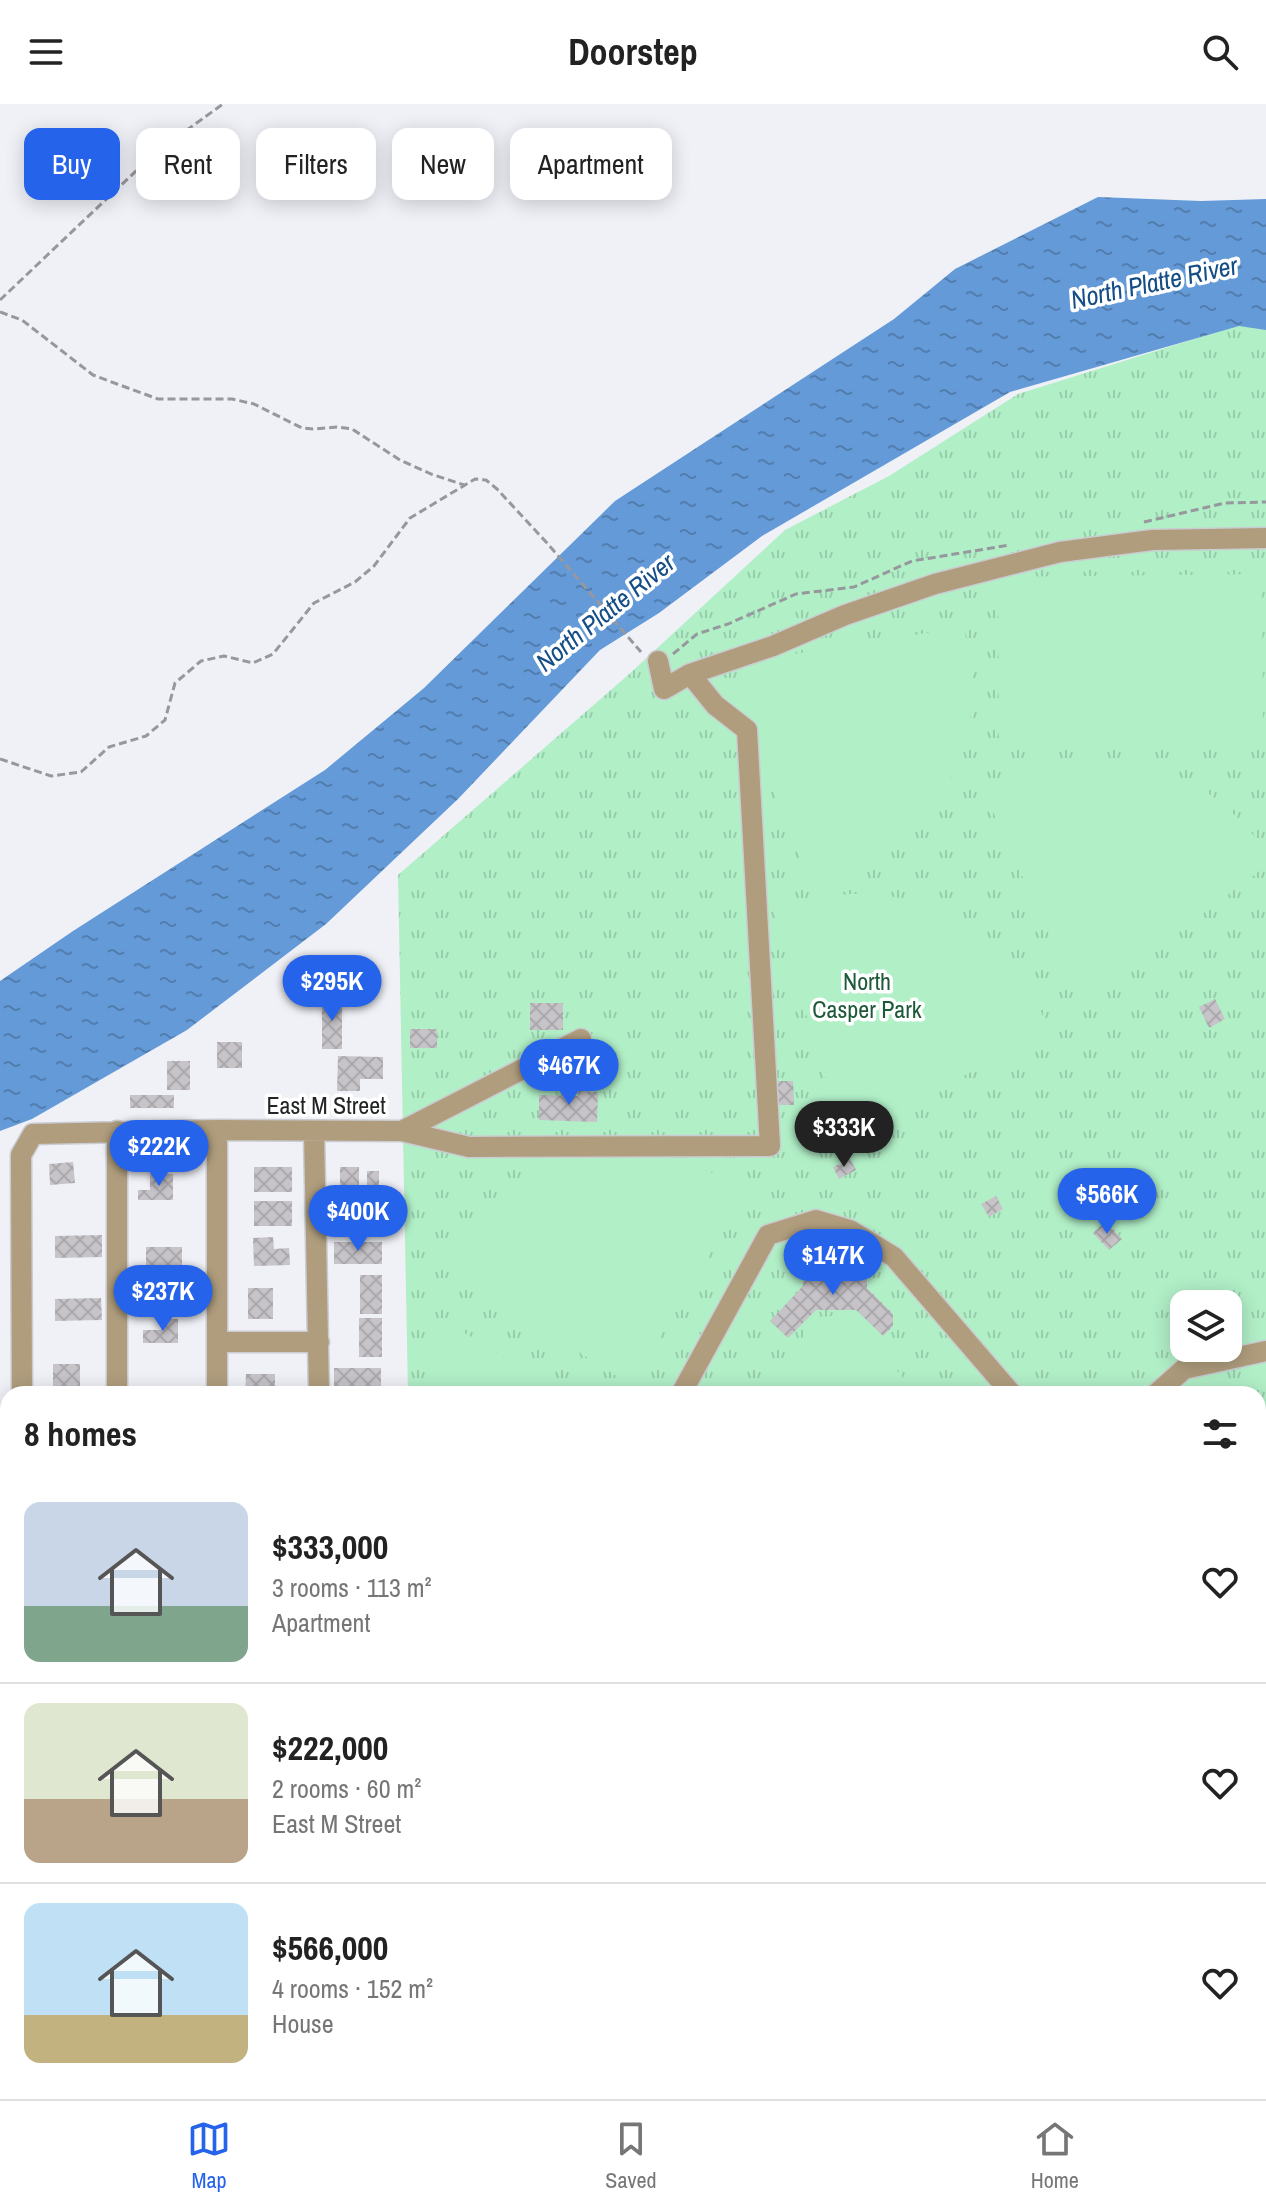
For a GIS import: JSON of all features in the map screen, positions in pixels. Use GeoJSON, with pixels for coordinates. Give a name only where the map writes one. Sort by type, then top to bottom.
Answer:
{"type":"FeatureCollection","features":[{"type":"Feature","properties":{"kind":"street"},"geometry":{"type":"LineString","coordinates":[[658,661],[664,689],[690,674],[773,646],[845,615],[935,584],[1060,552],[1152,540],[1266,538]]}},
{"type":"Feature","properties":{"kind":"street"},"geometry":{"type":"LineString","coordinates":[[402,1131],[469,1147],[770,1146],[747,730],[715,705],[690,674]]}},
{"type":"Feature","properties":{"kind":"street"},"geometry":{"type":"LineString","coordinates":[[402,1131],[581,1039]]}},
{"type":"Feature","properties":{"kind":"street"},"geometry":{"type":"LineString","coordinates":[[217,1130],[217,1386]]}},
{"type":"Feature","properties":{"kind":"street","name":"East M Street"},"geometry":{"type":"LineString","coordinates":[[22,1386],[21,1155],[33,1134],[217,1130],[402,1131]]}},
{"type":"Feature","properties":{"kind":"street"},"geometry":{"type":"LineString","coordinates":[[117,1131],[117,1386]]}},
{"type":"Feature","properties":{"kind":"street"},"geometry":{"type":"LineString","coordinates":[[314,1132],[319,1386]]}},
{"type":"Feature","properties":{"kind":"street"},"geometry":{"type":"LineString","coordinates":[[685,1386],[768,1235],[816,1220],[850,1230],[894,1257],[1005,1386]]}},
{"type":"Feature","properties":{"kind":"street"},"geometry":{"type":"LineString","coordinates":[[217,1342],[319,1342]]}},
{"type":"Feature","properties":{"kind":"street"},"geometry":{"type":"LineString","coordinates":[[1165,1386],[1184,1369],[1266,1351]]}},
{"type":"Feature","properties":{"kind":"path"},"geometry":{"type":"LineString","coordinates":[[0,300],[155,153],[223,104]]}},
{"type":"Feature","properties":{"kind":"path"},"geometry":{"type":"LineString","coordinates":[[0,312],[22,320],[93,375],[158,399],[232,399],[254,404],[302,428],[352,429],[400,460],[465,485]]}},
{"type":"Feature","properties":{"kind":"path"},"geometry":{"type":"LineString","coordinates":[[0,759],[51,776],[81,772],[109,747],[146,736],[165,720],[175,683],[201,661],[224,656],[253,663],[273,654],[314,603],[355,582],[374,566],[410,518],[475,479],[486,480],[547,543],[639,651]]}},
{"type":"Feature","properties":{"kind":"green space","name":"North Casper Park"},"geometry":{"type":"Polygon","coordinates":[[[1239,325],[1266,328],[1266,1386],[408,1386],[398,875],[627,676],[785,530],[889,476],[1018,394],[1239,325]]]}},
{"type":"Feature","properties":{"kind":"green space"},"geometry":{"type":"Polygon","coordinates":[[[1262,574],[1263,739],[999,742],[998,577],[1262,574]]]}},
{"type":"Feature","properties":{"kind":"green space"},"geometry":{"type":"Polygon","coordinates":[[[964,627],[972,681],[971,714],[958,763],[946,786],[932,808],[896,844],[853,871],[811,884],[752,722],[746,683],[751,672],[758,661],[964,627]]]}},
{"type":"Feature","properties":{"kind":"green space"},"geometry":{"type":"Polygon","coordinates":[[[1079,757],[1147,766],[1189,782],[1226,807],[1256,838],[1266,854],[1266,866],[1141,960],[1113,985],[1068,976],[983,790],[1029,768],[1079,757]]]}},
{"type":"Feature","properties":{"kind":"green space"},"geometry":{"type":"Polygon","coordinates":[[[849,894],[887,896],[924,905],[980,936],[1022,978],[1050,1033],[864,1125],[837,1115],[774,909],[815,898],[849,894]]]}},
{"type":"Feature","properties":{"kind":"green space"},"geometry":{"type":"Polygon","coordinates":[[[647,1152],[699,1167],[747,1193],[637,1373],[618,1377],[443,1266],[473,1218],[508,1189],[537,1171],[579,1156],[647,1152]]]}},
{"type":"Feature","properties":{"kind":"green space"},"geometry":{"type":"Polygon","coordinates":[[[850,1315],[910,1386],[767,1386],[817,1317],[850,1315]]]}},
{"type":"Feature","properties":{"kind":"green space"},"geometry":{"type":"Polygon","coordinates":[[[452,1325],[550,1386],[421,1386],[434,1351],[452,1325]]]}},
{"type":"Feature","properties":{"kind":"water","name":"North Platte River"},"geometry":{"type":"Polygon","coordinates":[[[1098,197],[1201,201],[1266,199],[1266,330],[1239,326],[1010,392],[762,536],[659,613],[600,650],[458,799],[326,924],[187,1030],[32,1119],[0,1131],[0,981],[325,770],[424,688],[615,501],[894,319],[955,269],[1098,197]]]}},
{"type":"Feature","properties":{"kind":"building"},"geometry":{"type":"Polygon","coordinates":[[[322,997],[342,997],[342,1049],[322,1049],[322,997]]]}},
{"type":"Feature","properties":{"kind":"building"},"geometry":{"type":"Polygon","coordinates":[[[1215,999],[1225,1019],[1209,1028],[1199,1007],[1215,999]]]}},
{"type":"Feature","properties":{"kind":"building"},"geometry":{"type":"Polygon","coordinates":[[[530,1003],[563,1003],[563,1030],[530,1030],[530,1003]]]}},
{"type":"Feature","properties":{"kind":"building"},"geometry":{"type":"Polygon","coordinates":[[[410,1029],[437,1029],[437,1048],[410,1048],[410,1029]]]}},
{"type":"Feature","properties":{"kind":"building"},"geometry":{"type":"Polygon","coordinates":[[[217,1042],[242,1042],[242,1068],[217,1068],[217,1042]]]}},
{"type":"Feature","properties":{"kind":"building"},"geometry":{"type":"Polygon","coordinates":[[[338,1056],[383,1057],[383,1079],[360,1079],[360,1091],[337,1091],[338,1056]]]}},
{"type":"Feature","properties":{"kind":"building"},"geometry":{"type":"Polygon","coordinates":[[[167,1061],[190,1061],[190,1090],[167,1090],[167,1061]]]}},
{"type":"Feature","properties":{"kind":"building"},"geometry":{"type":"Polygon","coordinates":[[[776,1081],[793,1081],[794,1105],[776,1105],[776,1081]]]}},
{"type":"Feature","properties":{"kind":"building"},"geometry":{"type":"Polygon","coordinates":[[[578,1091],[598,1092],[597,1122],[539,1120],[539,1095],[578,1096],[578,1091]]]}},
{"type":"Feature","properties":{"kind":"building"},"geometry":{"type":"Polygon","coordinates":[[[130,1095],[174,1095],[174,1108],[130,1108],[130,1095]]]}},
{"type":"Feature","properties":{"kind":"building"},"geometry":{"type":"Polygon","coordinates":[[[850,1159],[856,1170],[839,1179],[833,1167],[850,1159]]]}},
{"type":"Feature","properties":{"kind":"building"},"geometry":{"type":"Polygon","coordinates":[[[73,1162],[75,1183],[50,1185],[49,1164],[73,1162]]]}},
{"type":"Feature","properties":{"kind":"building"},"geometry":{"type":"Polygon","coordinates":[[[254,1167],[292,1167],[292,1192],[254,1192],[254,1167]]]}},
{"type":"Feature","properties":{"kind":"building"},"geometry":{"type":"Polygon","coordinates":[[[340,1167],[359,1167],[359,1200],[340,1200],[340,1167]]]}},
{"type":"Feature","properties":{"kind":"building"},"geometry":{"type":"Polygon","coordinates":[[[367,1171],[379,1171],[379,1201],[367,1201],[367,1171]]]}},
{"type":"Feature","properties":{"kind":"building"},"geometry":{"type":"Polygon","coordinates":[[[150,1174],[173,1174],[173,1200],[138,1200],[138,1190],[150,1190],[150,1174]]]}},
{"type":"Feature","properties":{"kind":"building"},"geometry":{"type":"Polygon","coordinates":[[[996,1196],[1003,1209],[989,1217],[981,1204],[996,1196]]]}},
{"type":"Feature","properties":{"kind":"building"},"geometry":{"type":"Polygon","coordinates":[[[254,1201],[292,1201],[292,1226],[254,1226],[254,1201]]]}},
{"type":"Feature","properties":{"kind":"building"},"geometry":{"type":"Polygon","coordinates":[[[1105,1221],[1122,1239],[1109,1250],[1093,1233],[1105,1221]]]}},
{"type":"Feature","properties":{"kind":"building"},"geometry":{"type":"Polygon","coordinates":[[[102,1235],[102,1257],[55,1258],[55,1236],[102,1235]]]}},
{"type":"Feature","properties":{"kind":"building"},"geometry":{"type":"Polygon","coordinates":[[[273,1237],[274,1249],[289,1248],[290,1265],[254,1266],[253,1238],[273,1237]]]}},
{"type":"Feature","properties":{"kind":"building"},"geometry":{"type":"Polygon","coordinates":[[[334,1242],[382,1242],[382,1264],[334,1264],[334,1242]]]}},
{"type":"Feature","properties":{"kind":"building"},"geometry":{"type":"Polygon","coordinates":[[[146,1247],[182,1247],[182,1268],[146,1268],[146,1247]]]}},
{"type":"Feature","properties":{"kind":"building"},"geometry":{"type":"Polygon","coordinates":[[[804,1263],[867,1264],[867,1288],[893,1314],[893,1326],[883,1336],[856,1310],[816,1310],[788,1338],[770,1321],[803,1286],[804,1263]]]}},
{"type":"Feature","properties":{"kind":"building"},"geometry":{"type":"Polygon","coordinates":[[[360,1275],[382,1275],[382,1314],[360,1314],[360,1275]]]}},
{"type":"Feature","properties":{"kind":"building"},"geometry":{"type":"Polygon","coordinates":[[[248,1288],[273,1288],[273,1319],[248,1319],[248,1288]]]}},
{"type":"Feature","properties":{"kind":"building"},"geometry":{"type":"Polygon","coordinates":[[[101,1298],[102,1320],[55,1321],[55,1299],[101,1298]]]}},
{"type":"Feature","properties":{"kind":"building"},"geometry":{"type":"Polygon","coordinates":[[[359,1318],[382,1318],[382,1357],[359,1357],[359,1318]]]}},
{"type":"Feature","properties":{"kind":"building"},"geometry":{"type":"Polygon","coordinates":[[[161,1319],[178,1319],[178,1343],[143,1343],[143,1330],[161,1330],[161,1319]]]}},
{"type":"Feature","properties":{"kind":"building"},"geometry":{"type":"Polygon","coordinates":[[[53,1364],[80,1364],[80,1386],[53,1386],[53,1364]]]}},
{"type":"Feature","properties":{"kind":"building"},"geometry":{"type":"Polygon","coordinates":[[[334,1368],[381,1368],[381,1386],[334,1386],[334,1368]]]}},
{"type":"Feature","properties":{"kind":"building"},"geometry":{"type":"Polygon","coordinates":[[[246,1374],[275,1374],[275,1386],[245,1386],[246,1374]]]}}]}
